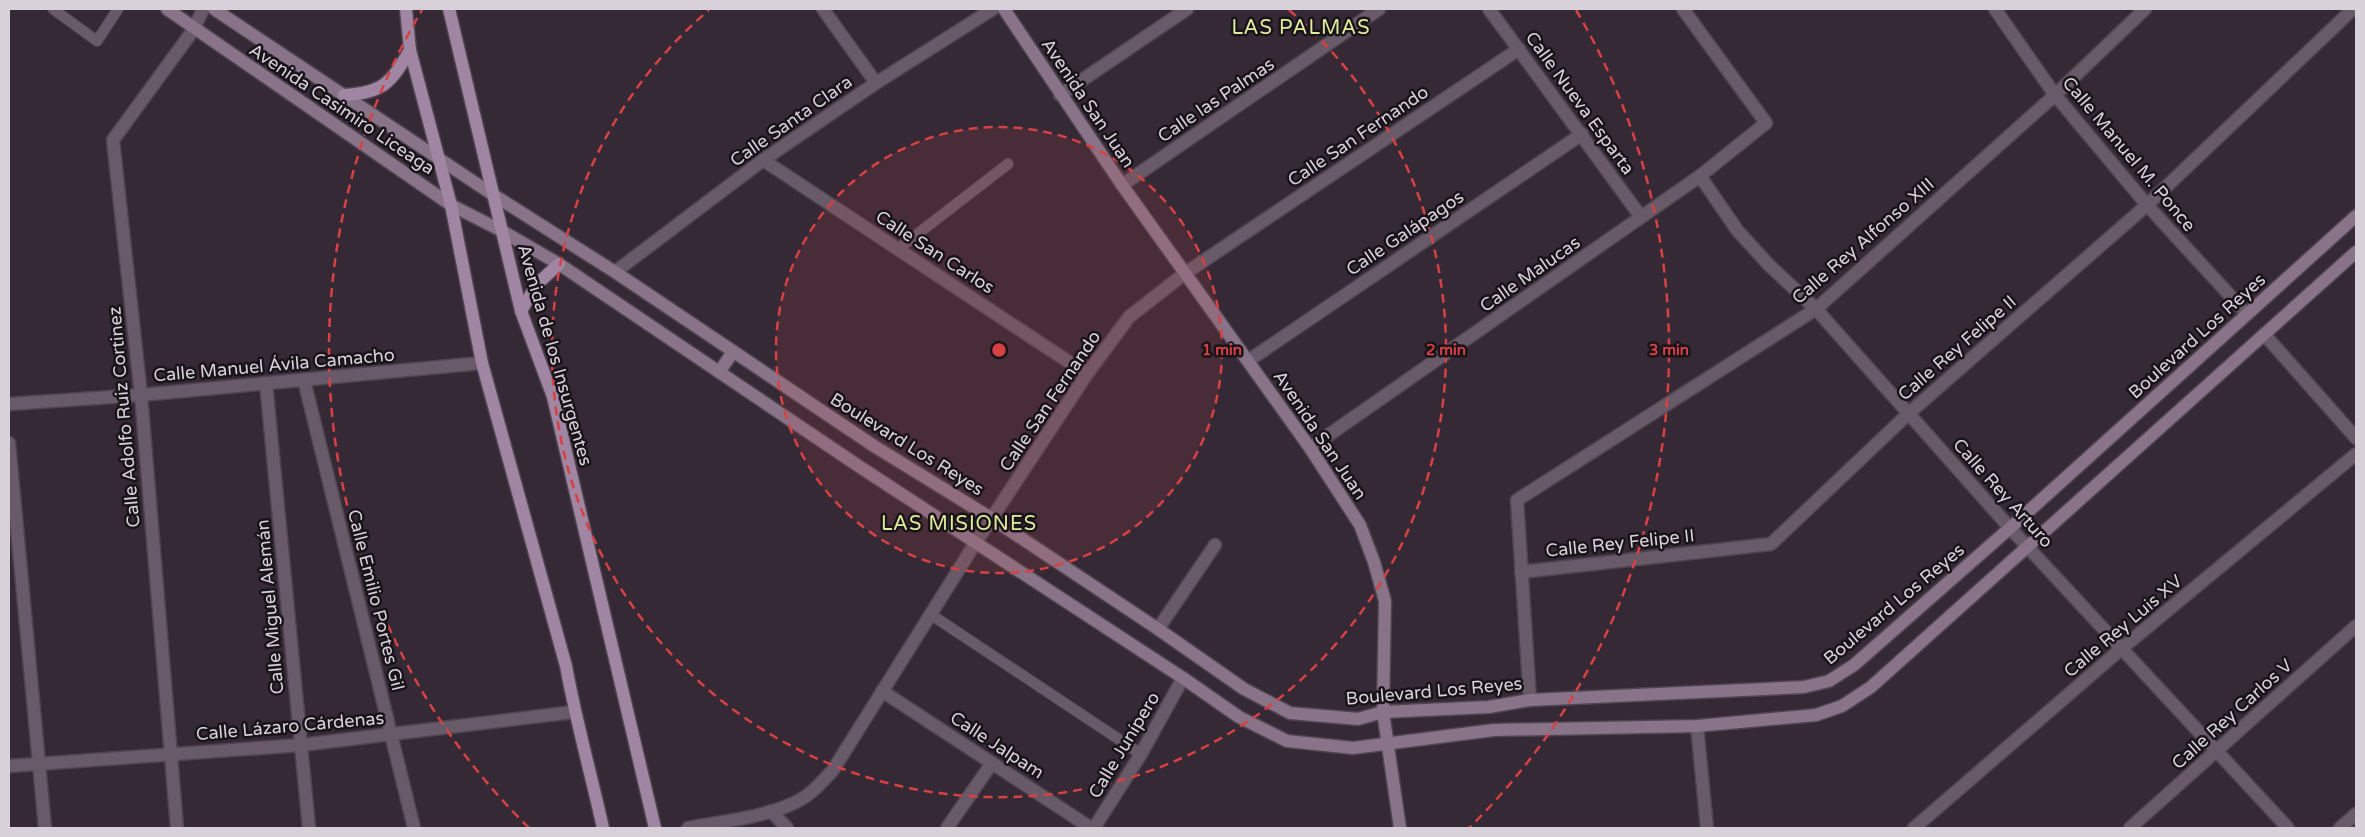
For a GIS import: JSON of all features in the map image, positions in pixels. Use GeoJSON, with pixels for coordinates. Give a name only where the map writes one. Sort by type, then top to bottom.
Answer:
{"type":"FeatureCollection","features":[{"type":"Feature","properties":{"kind":"main road","name":"Avenida Casimiro Liceaga"},"geometry":{"type":"LineString","coordinates":[[167,9],[451,205],[502,231]]}},
{"type":"Feature","properties":{"kind":"main road","name":"Avenida Casimiro Liceaga"},"geometry":{"type":"LineString","coordinates":[[214,9],[492,194]]}},
{"type":"Feature","properties":{"kind":"main road"},"geometry":{"type":"LineString","coordinates":[[406,9],[410,50],[451,205],[482,363],[566,666],[574,712],[591,772],[603,828]]}},
{"type":"Feature","properties":{"kind":"main road","name":"Avenida de los Insurgentes"},"geometry":{"type":"LineString","coordinates":[[449,9],[521,311],[553,397],[656,828]]}},
{"type":"Feature","properties":{"kind":"main road","name":"Avenida San Juan"},"geometry":{"type":"LineString","coordinates":[[1004,9],[1122,185],[1310,448],[1360,525],[1374,562],[1385,601],[1383,712],[1400,828]]}},
{"type":"Feature","properties":{"kind":"main road"},"geometry":{"type":"LineString","coordinates":[[344,95],[366,94],[386,84],[398,70],[410,50]]}},
{"type":"Feature","properties":{"kind":"main road","name":"Boulevard Los Reyes"},"geometry":{"type":"LineString","coordinates":[[492,194],[615,272],[874,446],[991,518],[1158,629],[1244,689],[1290,714],[1358,719],[1383,712],[1490,707],[1530,700],[1804,687],[1830,681],[1854,665],[2010,528],[2356,216]]}},
{"type":"Feature","properties":{"kind":"main road"},"geometry":{"type":"LineString","coordinates":[[502,231],[559,264],[719,372],[1184,678],[1239,717],[1286,741],[1354,748],[1494,730],[1697,726],[1816,716],[1842,706],[1871,687],[2356,252]]}},
{"type":"Feature","properties":{"kind":"main road"},"geometry":{"type":"LineString","coordinates":[[521,311],[537,284],[559,264]]}},
{"type":"Feature","properties":{"kind":"main road"},"geometry":{"type":"LineString","coordinates":[[719,372],[733,352]]}},
{"type":"Feature","properties":{"kind":"street","name":"Calle Adolfo Ruiz Cortinez"},"geometry":{"type":"LineString","coordinates":[[177,828],[141,395],[113,140],[194,29],[203,9]]}},
{"type":"Feature","properties":{"kind":"street"},"geometry":{"type":"LineString","coordinates":[[823,9],[876,83]]}},
{"type":"Feature","properties":{"kind":"street","name":"Calle Santa Clara"},"geometry":{"type":"LineString","coordinates":[[615,272],[763,160],[876,83],[993,9]]}},
{"type":"Feature","properties":{"kind":"street"},"geometry":{"type":"LineString","coordinates":[[1060,95],[1187,9]]}},
{"type":"Feature","properties":{"kind":"street","name":"Calle las Palmas"},"geometry":{"type":"LineString","coordinates":[[1122,185],[1380,9]]}},
{"type":"Feature","properties":{"kind":"street","name":"Calle Nueva Esparta"},"geometry":{"type":"LineString","coordinates":[[1489,9],[1642,217]]}},
{"type":"Feature","properties":{"kind":"street","name":"Calle Malucas"},"geometry":{"type":"LineString","coordinates":[[1310,448],[1700,176],[1766,123],[1683,9]]}},
{"type":"Feature","properties":{"kind":"street","name":"Calle Manuel M. Ponce"},"geometry":{"type":"LineString","coordinates":[[1995,9],[2055,95],[2147,205],[2246,314]]}},
{"type":"Feature","properties":{"kind":"street","name":"Calle Rey Alfonso XIII"},"geometry":{"type":"LineString","coordinates":[[1530,700],[1517,500],[1816,309],[2055,95],[2145,9]]}},
{"type":"Feature","properties":{"kind":"street","name":"Calle Rey Felipe II"},"geometry":{"type":"LineString","coordinates":[[1521,572],[1771,544],[1908,414],[2147,205],[2353,9]]}},
{"type":"Feature","properties":{"kind":"street","name":"Calle San Fernando"},"geometry":{"type":"LineString","coordinates":[[688,828],[770,811],[795,803],[814,790],[826,777],[991,518],[1087,374],[1129,317],[1184,274],[1519,49]]}},
{"type":"Feature","properties":{"kind":"street","name":"Calle Galápagos"},"geometry":{"type":"LineString","coordinates":[[1248,361],[1582,134]]}},
{"type":"Feature","properties":{"kind":"street","name":"Calle San Carlos"},"geometry":{"type":"LineString","coordinates":[[763,160],[1087,374]]}},
{"type":"Feature","properties":{"kind":"street","name":"Calle Rey Arturo"},"geometry":{"type":"LineString","coordinates":[[1700,176],[1737,230],[1769,265],[1816,309],[2010,528],[2288,828]]}},
{"type":"Feature","properties":{"kind":"street"},"geometry":{"type":"LineString","coordinates":[[2264,334],[2356,438]]}},
{"type":"Feature","properties":{"kind":"street","name":"Calle Manuel Ávila Camacho"},"geometry":{"type":"LineString","coordinates":[[9,404],[141,395],[482,363]]}},
{"type":"Feature","properties":{"kind":"street","name":"Calle Emilio Portes Gil"},"geometry":{"type":"LineString","coordinates":[[304,380],[414,828]]}},
{"type":"Feature","properties":{"kind":"street","name":"Calle Miguel Alemán"},"geometry":{"type":"LineString","coordinates":[[266,383],[310,828]]}},
{"type":"Feature","properties":{"kind":"street"},"geometry":{"type":"LineString","coordinates":[[9,443],[45,828]]}},
{"type":"Feature","properties":{"kind":"street","name":"Calle Rey Luis XV"},"geometry":{"type":"LineString","coordinates":[[1914,828],[2121,649],[2356,454]]}},
{"type":"Feature","properties":{"kind":"street"},"geometry":{"type":"LineString","coordinates":[[1158,629],[1215,545]]}},
{"type":"Feature","properties":{"kind":"street","name":"Calle Rey Carlos V"},"geometry":{"type":"LineString","coordinates":[[2130,828],[2356,626]]}},
{"type":"Feature","properties":{"kind":"street","name":"Calle Junípero"},"geometry":{"type":"LineString","coordinates":[[1093,828],[1141,754],[1184,678]]}},
{"type":"Feature","properties":{"kind":"street","name":"Calle Jalpam"},"geometry":{"type":"LineString","coordinates":[[882,691],[1093,828]]}},
{"type":"Feature","properties":{"kind":"street","name":"Calle Lázaro Cárdenas"},"geometry":{"type":"LineString","coordinates":[[9,766],[301,744],[392,735],[574,712]]}},
{"type":"Feature","properties":{"kind":"street"},"geometry":{"type":"LineString","coordinates":[[1697,726],[1707,828]]}},
{"type":"Feature","properties":{"kind":"street"},"geometry":{"type":"LineString","coordinates":[[947,828],[992,763]]}},
{"type":"Feature","properties":{"kind":"street"},"geometry":{"type":"LineString","coordinates":[[770,811],[787,828]]}},
{"type":"Feature","properties":{"kind":"street"},"geometry":{"type":"LineString","coordinates":[[2340,828],[2356,814]]}},
{"type":"Feature","properties":{"kind":"lane"},"geometry":{"type":"LineString","coordinates":[[53,9],[97,41],[118,9]]}},
{"type":"Feature","properties":{"kind":"lane"},"geometry":{"type":"LineString","coordinates":[[898,249],[1008,164]]}},
{"type":"Feature","properties":{"kind":"lane"},"geometry":{"type":"LineString","coordinates":[[930,614],[1141,754]]}},
{"type":"Feature","properties":{"kind":"district","name":"LAS PALMAS"},"geometry":{"type":"Point","coordinates":[1301,27]}},
{"type":"Feature","properties":{"kind":"district","name":"LAS MISIONES"},"geometry":{"type":"Point","coordinates":[959,523]}}]}
